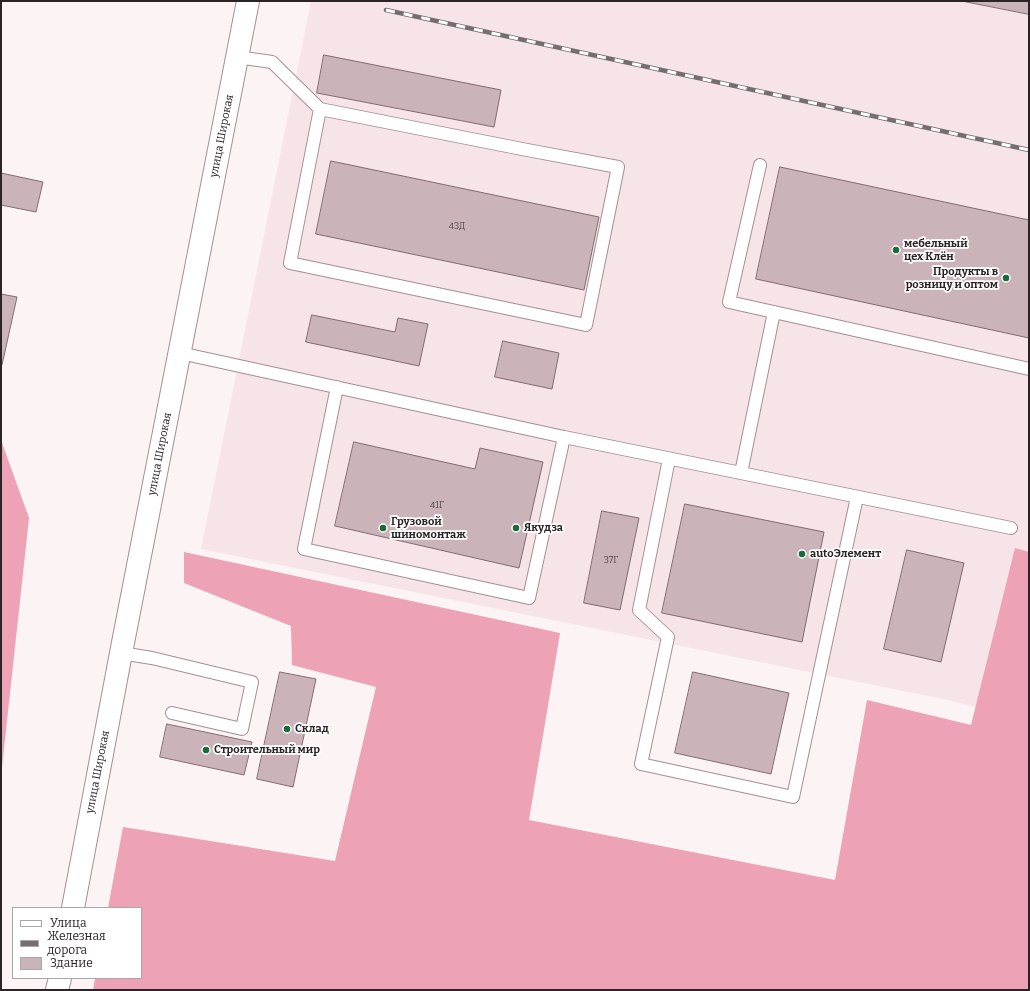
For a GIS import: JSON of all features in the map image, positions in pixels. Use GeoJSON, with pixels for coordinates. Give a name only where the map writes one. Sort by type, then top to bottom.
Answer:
{"type":"FeatureCollection","features":[{"type":"Feature","properties":{"kind":"street","name":"улица Широкая"},"geometry":{"type":"LineString","coordinates":[[73,907],[248,1]]}},
{"type":"Feature","properties":{"kind":"street"},"geometry":{"type":"LineString","coordinates":[[57,990],[60,979]]}},
{"type":"Feature","properties":{"kind":"lane"},"geometry":{"type":"LineString","coordinates":[[238,57],[272,62],[320,109],[514,148],[618,167],[586,325],[290,263],[320,109]]}},
{"type":"Feature","properties":{"kind":"lane"},"geometry":{"type":"LineString","coordinates":[[760,165],[729,302],[1029,369]]}},
{"type":"Feature","properties":{"kind":"lane"},"geometry":{"type":"LineString","coordinates":[[741,473],[774,312]]}},
{"type":"Feature","properties":{"kind":"lane"},"geometry":{"type":"LineString","coordinates":[[180,353],[564,437],[1011,528]]}},
{"type":"Feature","properties":{"kind":"lane"},"geometry":{"type":"LineString","coordinates":[[337,387],[304,549],[529,598],[564,437]]}},
{"type":"Feature","properties":{"kind":"lane"},"geometry":{"type":"LineString","coordinates":[[669,459],[639,610],[668,637],[641,764],[793,797],[857,497]]}},
{"type":"Feature","properties":{"kind":"lane"},"geometry":{"type":"LineString","coordinates":[[121,653],[152,658],[252,682],[242,729],[172,713]]}},
{"type":"Feature","properties":{"kind":"shaded area"},"geometry":{"type":"Polygon","coordinates":[[[311,1],[1029,1],[1029,721],[948,700],[201,549],[311,1]]]}},
{"type":"Feature","properties":{"kind":"shaded area"},"geometry":{"type":"Polygon","coordinates":[[[1,440],[29,518],[1,776],[1,440]]]}},
{"type":"Feature","properties":{"kind":"shaded area"},"geometry":{"type":"Polygon","coordinates":[[[1015,548],[1029,552],[1029,990],[93,990],[95,979],[142,979],[142,907],[108,907],[123,827],[335,861],[376,687],[292,665],[291,626],[184,583],[184,552],[560,633],[529,820],[835,880],[867,700],[971,725],[1015,548]]]}},
{"type":"Feature","properties":{"kind":"building"},"geometry":{"type":"Polygon","coordinates":[[[962,1],[1029,1],[1029,14],[962,1]]]}},
{"type":"Feature","properties":{"kind":"building"},"geometry":{"type":"Polygon","coordinates":[[[324,55],[501,90],[494,127],[317,93],[324,55]]]}},
{"type":"Feature","properties":{"kind":"building"},"geometry":{"type":"Polygon","coordinates":[[[331,161],[599,217],[584,290],[316,234],[331,161]]]}},
{"type":"Feature","properties":{"kind":"building","name":"мебельный цех Клён"},"geometry":{"type":"Polygon","coordinates":[[[780,167],[1029,220],[1029,338],[756,279],[780,167]]]}},
{"type":"Feature","properties":{"kind":"building"},"geometry":{"type":"Polygon","coordinates":[[[1,173],[43,182],[36,212],[1,205],[1,173]]]}},
{"type":"Feature","properties":{"kind":"building"},"geometry":{"type":"Polygon","coordinates":[[[1,294],[17,297],[2,365],[1,364],[1,294]]]}},
{"type":"Feature","properties":{"kind":"building"},"geometry":{"type":"Polygon","coordinates":[[[312,315],[395,332],[398,318],[428,324],[419,366],[306,342],[312,315]]]}},
{"type":"Feature","properties":{"kind":"building"},"geometry":{"type":"Polygon","coordinates":[[[503,341],[559,353],[552,389],[495,377],[503,341]]]}},
{"type":"Feature","properties":{"kind":"building"},"geometry":{"type":"Polygon","coordinates":[[[354,442],[475,469],[480,448],[543,462],[519,568],[335,526],[354,442]]]}},
{"type":"Feature","properties":{"kind":"building"},"geometry":{"type":"Polygon","coordinates":[[[685,504],[824,532],[802,642],[662,613],[685,504]]]}},
{"type":"Feature","properties":{"kind":"building"},"geometry":{"type":"Polygon","coordinates":[[[602,511],[639,518],[620,610],[584,603],[602,511]]]}},
{"type":"Feature","properties":{"kind":"building"},"geometry":{"type":"Polygon","coordinates":[[[907,550],[964,563],[941,662],[884,649],[907,550]]]}},
{"type":"Feature","properties":{"kind":"building","name":"Склад"},"geometry":{"type":"Polygon","coordinates":[[[280,672],[316,679],[293,787],[257,779],[280,672]]]}},
{"type":"Feature","properties":{"kind":"building"},"geometry":{"type":"Polygon","coordinates":[[[693,672],[789,693],[771,774],[675,753],[693,672]]]}},
{"type":"Feature","properties":{"kind":"building","name":"Строительный мир"},"geometry":{"type":"Polygon","coordinates":[[[167,724],[252,742],[244,775],[160,757],[167,724]]]}},
{"type":"Feature","properties":{"kind":"railway"},"geometry":{"type":"LineString","coordinates":[[386,10],[1029,150]]}},
{"type":"Feature","properties":{"kind":"place","name":"мебельный цех Клён"},"geometry":{"type":"Point","coordinates":[896,250]}},
{"type":"Feature","properties":{"kind":"place","name":"Продукты в розницу и оптом"},"geometry":{"type":"Point","coordinates":[1006,278]}},
{"type":"Feature","properties":{"kind":"place","name":"Грузовой шиномонтаж"},"geometry":{"type":"Point","coordinates":[383,528]}},
{"type":"Feature","properties":{"kind":"place","name":"Якудза"},"geometry":{"type":"Point","coordinates":[516,528]}},
{"type":"Feature","properties":{"kind":"place","name":"autoЭлемент"},"geometry":{"type":"Point","coordinates":[802,554]}},
{"type":"Feature","properties":{"kind":"place","name":"Склад"},"geometry":{"type":"Point","coordinates":[287,729]}},
{"type":"Feature","properties":{"kind":"place","name":"Строительный мир"},"geometry":{"type":"Point","coordinates":[206,750]}}]}
